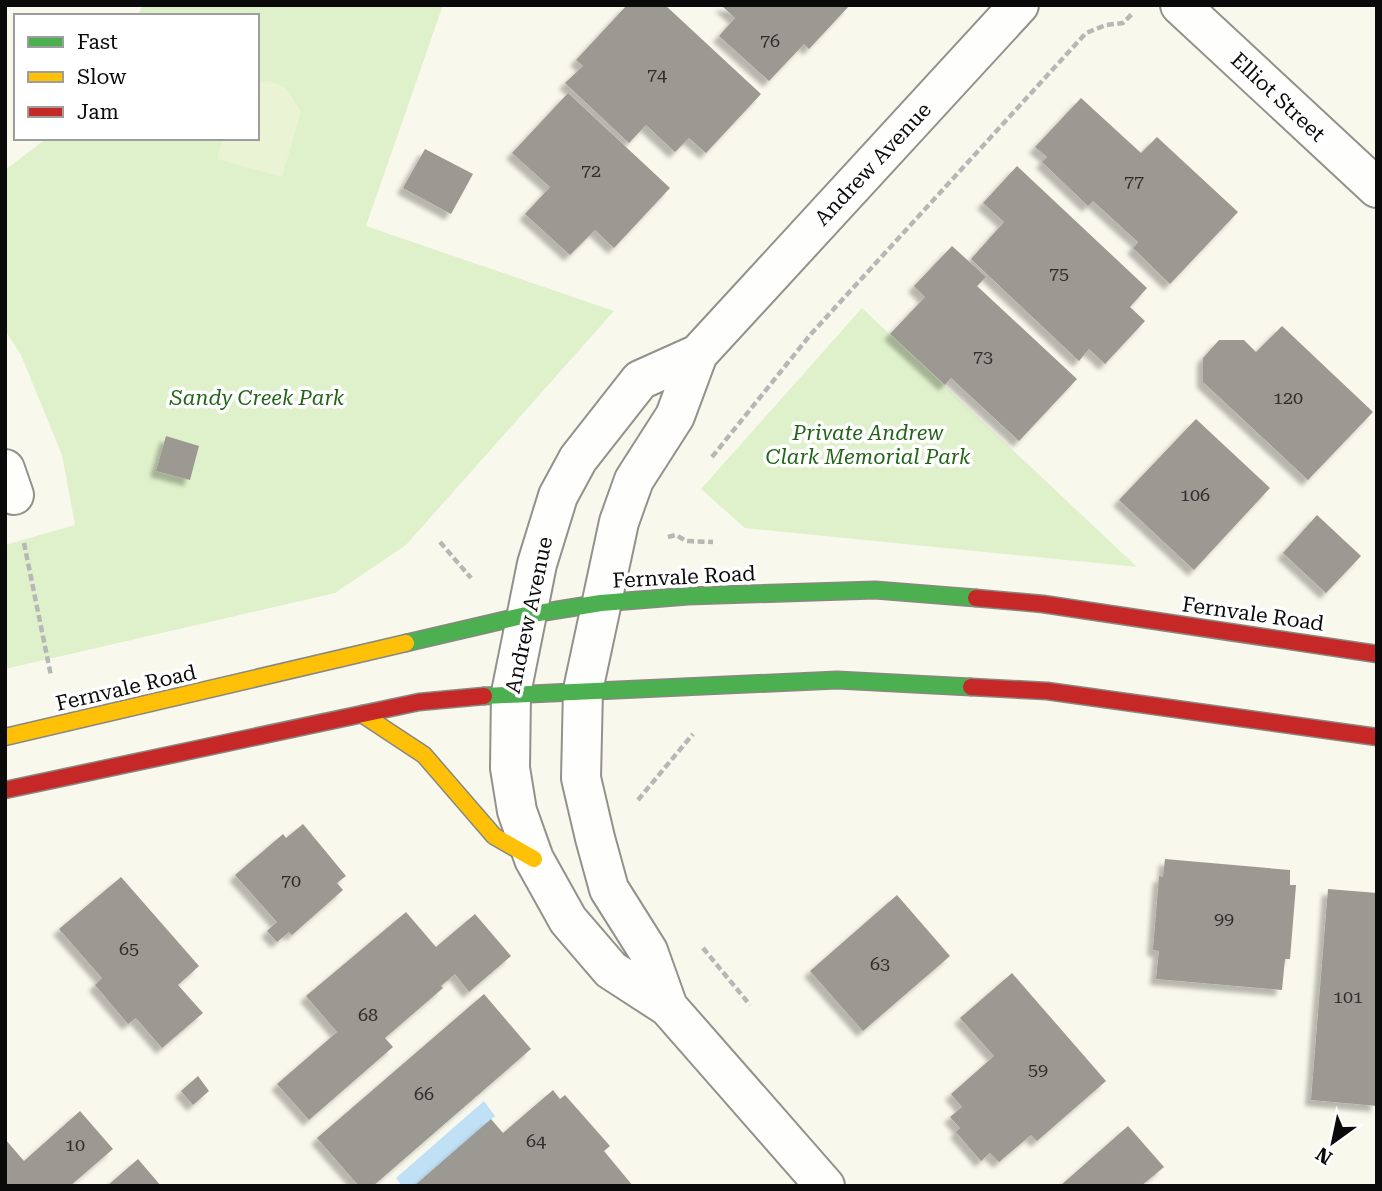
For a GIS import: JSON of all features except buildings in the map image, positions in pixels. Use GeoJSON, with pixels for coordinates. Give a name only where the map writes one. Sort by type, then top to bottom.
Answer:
{"type":"FeatureCollection","features":[{"type":"Feature","properties":{"kind":"street","name":"Andrew Avenue"},"geometry":{"type":"LineString","coordinates":[[668,1007],[648,951],[610,889],[581,778],[583,690],[619,522],[634,480],[675,416],[698,354],[1019,5]]}},
{"type":"Feature","properties":{"kind":"street","name":"Elliot Street"},"geometry":{"type":"LineString","coordinates":[[1180,5],[1377,188]]}},
{"type":"Feature","properties":{"kind":"street","name":"Andrew Avenue"},"geometry":{"type":"LineString","coordinates":[[698,354],[640,380],[579,459],[558,496],[542,543],[511,693],[510,768],[517,811],[534,859],[568,920],[611,970],[668,1007],[825,1186]]}},
{"type":"Feature","properties":{"kind":"street","name":"Fernvale Road"},"geometry":{"type":"LineString","coordinates":[[5,737],[526,615],[601,603],[688,596],[875,590],[1043,604],[1377,654]]}},
{"type":"Feature","properties":{"kind":"street"},"geometry":{"type":"LineString","coordinates":[[5,790],[419,702],[511,693],[837,680],[1047,691],[1377,737]]}},
{"type":"Feature","properties":{"kind":"street"},"geometry":{"type":"LineString","coordinates":[[362,714],[424,755],[495,836],[534,859]]}},
{"type":"Feature","properties":{"kind":"path"},"geometry":{"type":"LineString","coordinates":[[709,461],[811,334],[1086,33],[1106,25],[1123,23],[1131,15]]}},
{"type":"Feature","properties":{"kind":"path"},"geometry":{"type":"LineString","coordinates":[[10,482],[60,725]]}},
{"type":"Feature","properties":{"kind":"path"},"geometry":{"type":"LineString","coordinates":[[675,524],[676,535]]}},
{"type":"Feature","properties":{"kind":"path"},"geometry":{"type":"LineString","coordinates":[[664,538],[676,535],[686,541]]}},
{"type":"Feature","properties":{"kind":"path"},"geometry":{"type":"LineString","coordinates":[[440,542],[471,578],[472,587]]}},
{"type":"Feature","properties":{"kind":"path"},"geometry":{"type":"LineString","coordinates":[[637,811],[638,797],[697,729]]}},
{"type":"Feature","properties":{"kind":"path"},"geometry":{"type":"LineString","coordinates":[[696,941],[750,1005]]}},
{"type":"Feature","properties":{"kind":"green space","name":"Sandy Creek Park"},"geometry":{"type":"Polygon","coordinates":[[[142,5],[443,5],[366,226],[614,311],[406,545],[335,593],[5,669],[5,545],[75,525],[62,455],[21,355],[5,330],[5,170],[44,140],[259,140],[259,14],[139,14],[142,5]]]}},
{"type":"Feature","properties":{"kind":"green space"},"geometry":{"type":"Polygon","coordinates":[[[269,81],[285,87],[301,111],[282,177],[217,159],[222,140],[259,140],[259,82],[269,81]]]}},
{"type":"Feature","properties":{"kind":"green space","name":"Private Andrew Clark Memorial Park"},"geometry":{"type":"Polygon","coordinates":[[[862,308],[1137,567],[745,528],[701,489],[862,308]]]}},
{"type":"Feature","properties":{"kind":"water"},"geometry":{"type":"Polygon","coordinates":[[[484,1101],[495,1116],[414,1186],[402,1186],[396,1178],[484,1101]]]}},
{"type":"Feature","properties":{"kind":"traffic: fast"},"geometry":{"type":"LineString","coordinates":[[406,643],[526,615],[601,603],[688,596],[875,590],[976,598]]}},
{"type":"Feature","properties":{"kind":"traffic: fast"},"geometry":{"type":"LineString","coordinates":[[484,696],[837,680],[971,687]]}},
{"type":"Feature","properties":{"kind":"traffic: slow"},"geometry":{"type":"LineString","coordinates":[[5,737],[406,643]]}},
{"type":"Feature","properties":{"kind":"traffic: slow"},"geometry":{"type":"LineString","coordinates":[[362,714],[424,755],[494,836],[534,859]]}},
{"type":"Feature","properties":{"kind":"traffic: jam"},"geometry":{"type":"LineString","coordinates":[[976,598],[1043,604],[1377,654]]}},
{"type":"Feature","properties":{"kind":"traffic: jam"},"geometry":{"type":"LineString","coordinates":[[971,687],[1047,691],[1377,737]]}},
{"type":"Feature","properties":{"kind":"traffic: jam"},"geometry":{"type":"LineString","coordinates":[[5,790],[419,702],[484,696]]}}]}
